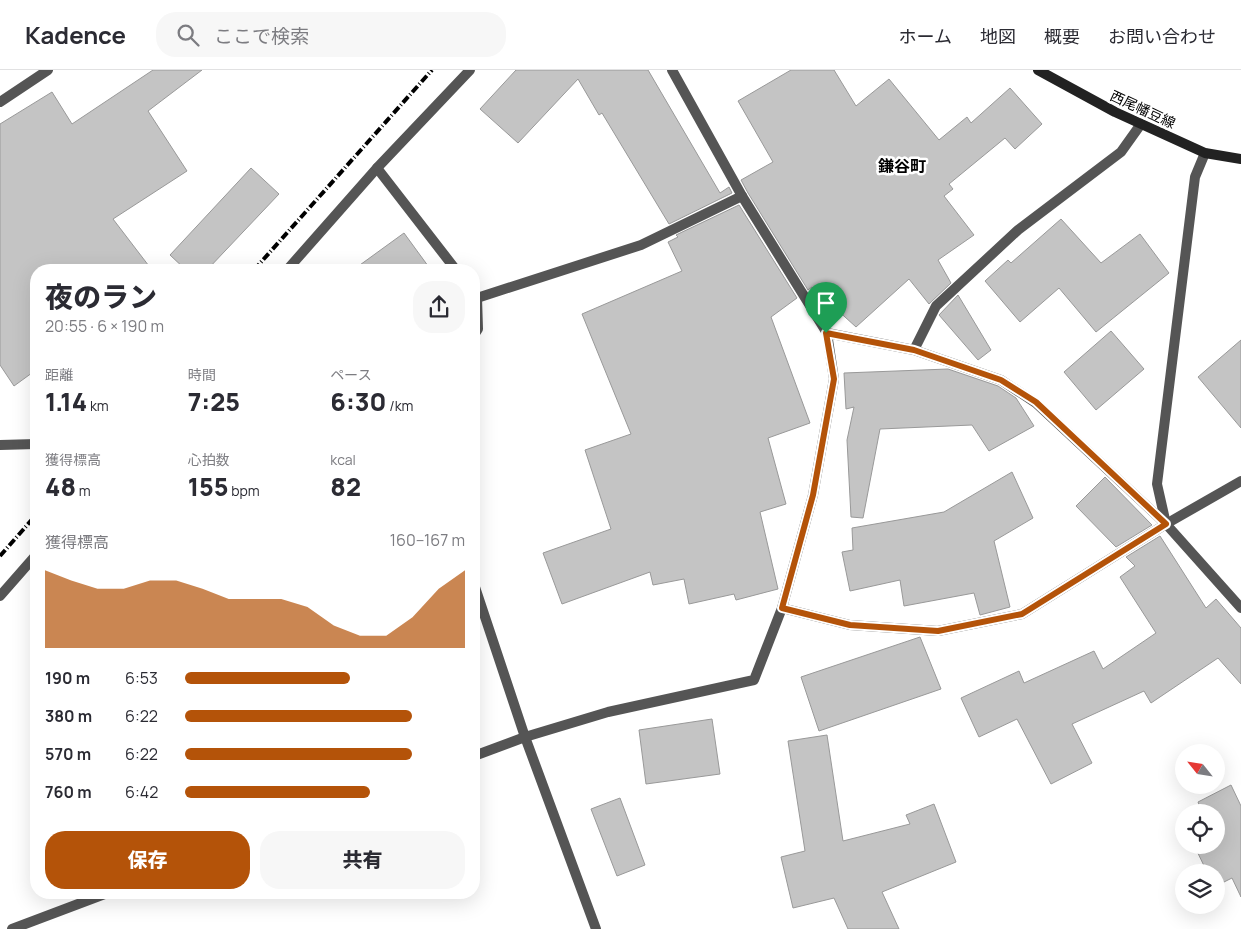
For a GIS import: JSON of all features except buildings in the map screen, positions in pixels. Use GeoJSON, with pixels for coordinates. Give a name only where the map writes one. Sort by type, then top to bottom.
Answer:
{"type":"FeatureCollection","features":[{"type":"Feature","properties":{"kind":"main road","name":"西尾幡豆線"},"geometry":{"type":"LineString","coordinates":[[1038,70],[1141,124],[1205,153],[1241,159]]}},
{"type":"Feature","properties":{"kind":"street"},"geometry":{"type":"LineString","coordinates":[[0,102],[48,70]]}},
{"type":"Feature","properties":{"kind":"street"},"geometry":{"type":"LineString","coordinates":[[292,264],[377,168],[470,70]]}},
{"type":"Feature","properties":{"kind":"street"},"geometry":{"type":"LineString","coordinates":[[480,754],[525,737],[608,712],[754,680],[782,608],[813,495],[834,379],[826,333],[742,196],[672,70]]}},
{"type":"Feature","properties":{"kind":"street"},"geometry":{"type":"LineString","coordinates":[[914,350],[936,306],[1018,230],[1121,152],[1141,124]]}},
{"type":"Feature","properties":{"kind":"street"},"geometry":{"type":"LineString","coordinates":[[1166,524],[1158,484],[1194,177],[1205,153]]}},
{"type":"Feature","properties":{"kind":"street"},"geometry":{"type":"LineString","coordinates":[[377,168],[451,264]]}},
{"type":"Feature","properties":{"kind":"street"},"geometry":{"type":"LineString","coordinates":[[480,294],[640,245],[742,196]]}},
{"type":"Feature","properties":{"kind":"street"},"geometry":{"type":"LineString","coordinates":[[826,333],[914,350],[1001,380],[1036,402],[1166,524],[1241,608]]}},
{"type":"Feature","properties":{"kind":"street"},"geometry":{"type":"LineString","coordinates":[[0,445],[30,444]]}},
{"type":"Feature","properties":{"kind":"street"},"geometry":{"type":"LineString","coordinates":[[782,608],[850,625],[938,631],[1022,614],[1166,524],[1241,481]]}},
{"type":"Feature","properties":{"kind":"street"},"geometry":{"type":"LineString","coordinates":[[0,596],[30,562]]}},
{"type":"Feature","properties":{"kind":"street"},"geometry":{"type":"LineString","coordinates":[[480,602],[525,737],[596,929]]}},
{"type":"Feature","properties":{"kind":"street"},"geometry":{"type":"LineString","coordinates":[[12,929],[91,899]]}},
{"type":"Feature","properties":{"kind":"railway"},"geometry":{"type":"LineString","coordinates":[[259,264],[432,70]]}},
{"type":"Feature","properties":{"kind":"railway"},"geometry":{"type":"LineString","coordinates":[[0,556],[30,522]]}},
{"type":"Feature","properties":{"kind":"district","name":"鎌谷町"},"geometry":{"type":"Point","coordinates":[902,166]}},
{"type":"Feature","properties":{"kind":"route"},"geometry":{"type":"LineString","coordinates":[[826,333],[914,350],[1001,380],[1036,402],[1166,524],[1022,614],[938,631],[850,625],[782,608],[813,495],[834,379],[826,333]]}}]}
